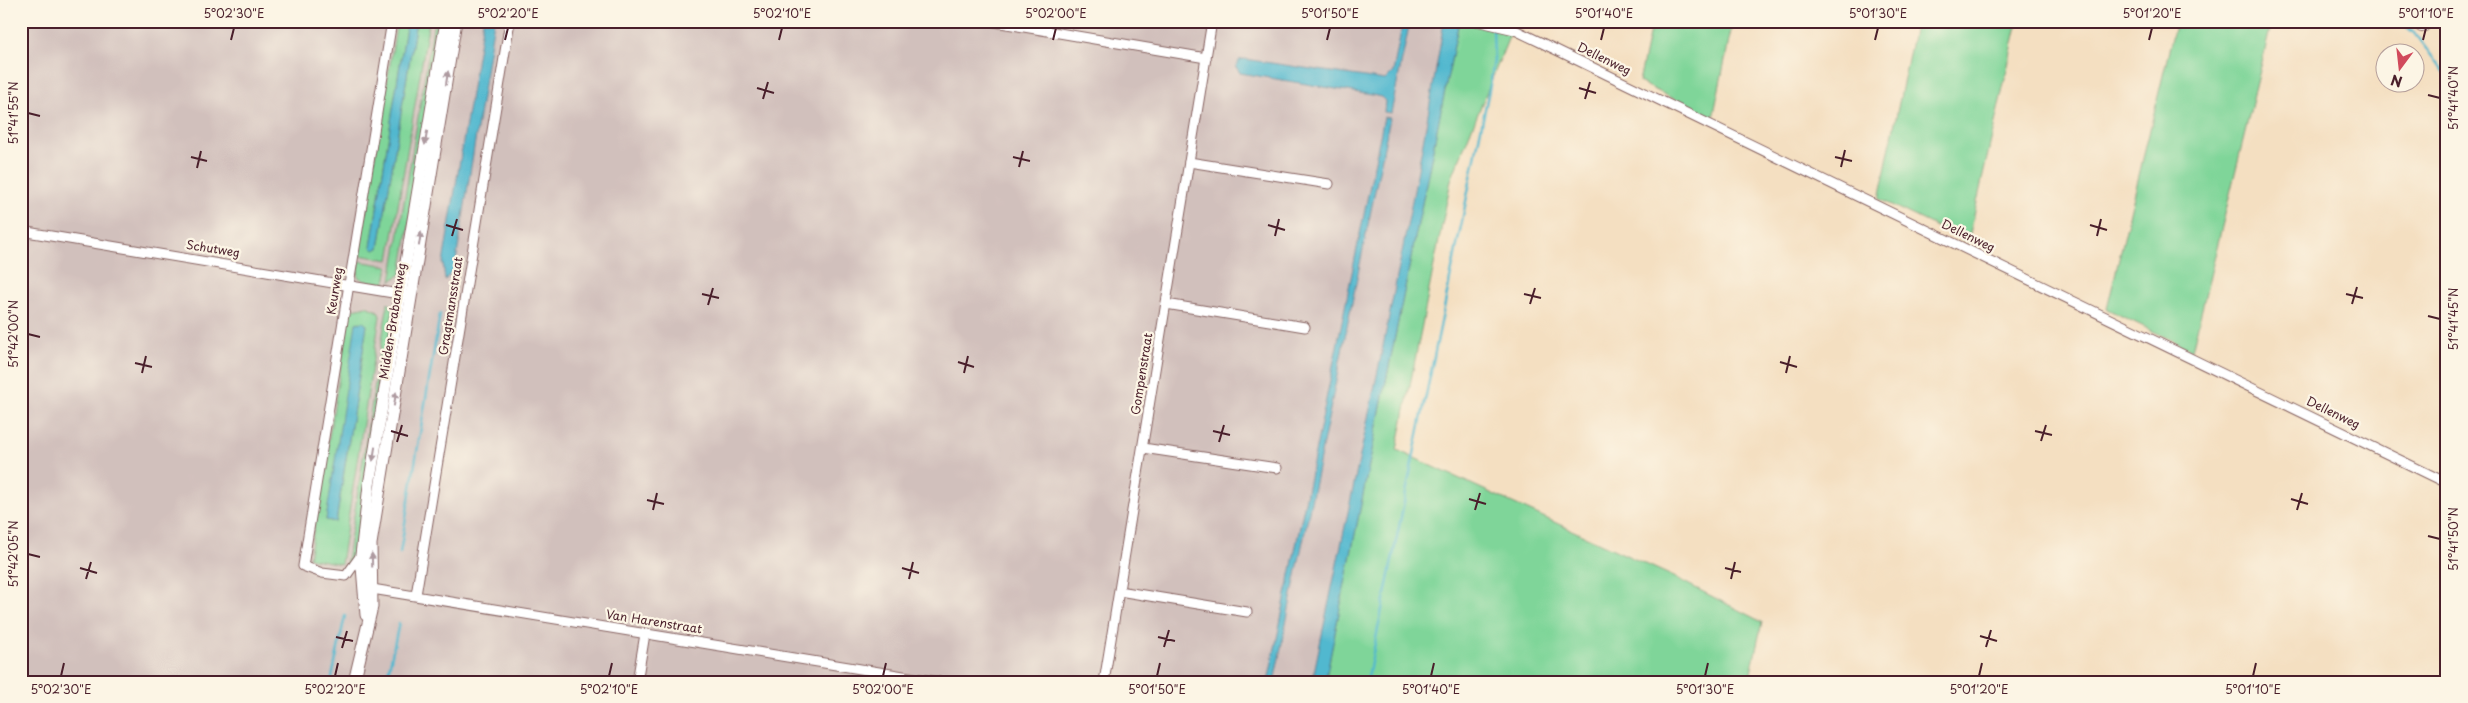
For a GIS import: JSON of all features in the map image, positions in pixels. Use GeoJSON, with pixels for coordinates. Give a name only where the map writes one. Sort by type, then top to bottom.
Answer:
{"type":"FeatureCollection","features":[{"type":"Feature","properties":{"kind":"street","name":"Keurweg"},"geometry":{"type":"LineString","coordinates":[[361,555],[346,576],[330,575],[303,566],[392,21]]}},
{"type":"Feature","properties":{"kind":"street","name":"Midden-Brabantweg"},"geometry":{"type":"LineString","coordinates":[[354,682],[367,625],[372,544],[405,295],[446,21]]}},
{"type":"Feature","properties":{"kind":"street","name":"Midden-Brabantweg"},"geometry":{"type":"LineString","coordinates":[[368,588],[361,555],[369,485],[456,21]]}},
{"type":"Feature","properties":{"kind":"street","name":"Gragtmansstraat"},"geometry":{"type":"LineString","coordinates":[[416,595],[510,21]]}},
{"type":"Feature","properties":{"kind":"street"},"geometry":{"type":"LineString","coordinates":[[989,21],[1206,58]]}},
{"type":"Feature","properties":{"kind":"street","name":"Gompenstraat"},"geometry":{"type":"LineString","coordinates":[[1104,682],[1212,21]]}},
{"type":"Feature","properties":{"kind":"street","name":"Dellenweg"},"geometry":{"type":"LineString","coordinates":[[1476,21],[1514,30],[1540,42],[2447,483]]}},
{"type":"Feature","properties":{"kind":"street"},"geometry":{"type":"LineString","coordinates":[[1190,162],[1329,184]]}},
{"type":"Feature","properties":{"kind":"street","name":"Schutweg"},"geometry":{"type":"LineString","coordinates":[[21,231],[349,284],[405,295]]}},
{"type":"Feature","properties":{"kind":"street"},"geometry":{"type":"LineString","coordinates":[[1166,304],[1305,326]]}},
{"type":"Feature","properties":{"kind":"street"},"geometry":{"type":"LineString","coordinates":[[1143,448],[1277,468]]}},
{"type":"Feature","properties":{"kind":"street","name":"Van Harenstraat"},"geometry":{"type":"LineString","coordinates":[[368,588],[940,682]]}},
{"type":"Feature","properties":{"kind":"street"},"geometry":{"type":"LineString","coordinates":[[1119,591],[1247,612]]}},
{"type":"Feature","properties":{"kind":"street"},"geometry":{"type":"LineString","coordinates":[[637,682],[645,634]]}},
{"type":"Feature","properties":{"kind":"shaded area"},"geometry":{"type":"Polygon","coordinates":[[[21,21],[1446,21],[1319,682],[21,682],[21,21]]]}},
{"type":"Feature","properties":{"kind":"green space"},"geometry":{"type":"Polygon","coordinates":[[[397,21],[407,21],[371,247],[374,250],[379,248],[416,21],[429,21],[389,260],[359,255],[397,21]]]}},
{"type":"Feature","properties":{"kind":"green space"},"geometry":{"type":"Polygon","coordinates":[[[434,21],[443,21],[401,274],[391,281],[434,21]]]}},
{"type":"Feature","properties":{"kind":"green space"},"geometry":{"type":"Polygon","coordinates":[[[1459,21],[1511,32],[1451,180],[1397,450],[1674,577],[1762,622],[1749,682],[1325,682],[1459,21]]]}},
{"type":"Feature","properties":{"kind":"green space"},"geometry":{"type":"Polygon","coordinates":[[[1652,21],[1733,21],[1713,118],[1639,82],[1652,21]]]}},
{"type":"Feature","properties":{"kind":"green space"},"geometry":{"type":"Polygon","coordinates":[[[1916,21],[2018,21],[1968,242],[1879,199],[1916,21]]]}},
{"type":"Feature","properties":{"kind":"green space"},"geometry":{"type":"Polygon","coordinates":[[[2176,21],[2272,21],[2192,350],[2107,309],[2176,21]]]}},
{"type":"Feature","properties":{"kind":"green space"},"geometry":{"type":"Polygon","coordinates":[[[358,261],[388,266],[385,283],[365,281],[358,277],[358,261]]]}},
{"type":"Feature","properties":{"kind":"green space"},"geometry":{"type":"Polygon","coordinates":[[[388,302],[393,309],[355,561],[346,566],[388,302]]]}},
{"type":"Feature","properties":{"kind":"green space"},"geometry":{"type":"Polygon","coordinates":[[[366,306],[378,311],[380,316],[341,564],[309,558],[350,310],[366,306]],[[358,322],[326,520],[336,522],[367,325],[358,322]]]}},
{"type":"Feature","properties":{"kind":"water"},"geometry":{"type":"Polygon","coordinates":[[[407,21],[416,21],[379,248],[374,250],[371,247],[407,21]]]}},
{"type":"Feature","properties":{"kind":"water"},"geometry":{"type":"Polygon","coordinates":[[[483,21],[494,21],[455,268],[445,280],[443,263],[483,21]]]}},
{"type":"Feature","properties":{"kind":"water"},"geometry":{"type":"Polygon","coordinates":[[[1403,21],[1410,21],[1391,113],[1384,112],[1385,101],[1381,97],[1240,73],[1236,67],[1239,60],[1244,59],[1385,80],[1393,72],[1403,21]]]}},
{"type":"Feature","properties":{"kind":"water"},"geometry":{"type":"Polygon","coordinates":[[[1444,21],[1459,21],[1325,682],[1312,682],[1399,270],[1444,21]]]}},
{"type":"Feature","properties":{"kind":"water"},"geometry":{"type":"Polygon","coordinates":[[[1384,117],[1390,118],[1274,682],[1268,682],[1384,117]]]}},
{"type":"Feature","properties":{"kind":"water"},"geometry":{"type":"Polygon","coordinates":[[[363,322],[367,325],[336,522],[326,520],[356,323],[363,322]]]}},
{"type":"Feature","properties":{"kind":"waterway"},"geometry":{"type":"LineString","coordinates":[[2400,21],[2414,33],[2447,76]]}},
{"type":"Feature","properties":{"kind":"waterway"},"geometry":{"type":"LineString","coordinates":[[1367,682],[1491,80],[1494,59],[1493,28]]}},
{"type":"Feature","properties":{"kind":"waterway"},"geometry":{"type":"LineString","coordinates":[[400,553],[440,314]]}},
{"type":"Feature","properties":{"kind":"waterway"},"geometry":{"type":"LineString","coordinates":[[331,682],[345,616]]}},
{"type":"Feature","properties":{"kind":"waterway"},"geometry":{"type":"LineString","coordinates":[[386,682],[399,623]]}}]}
